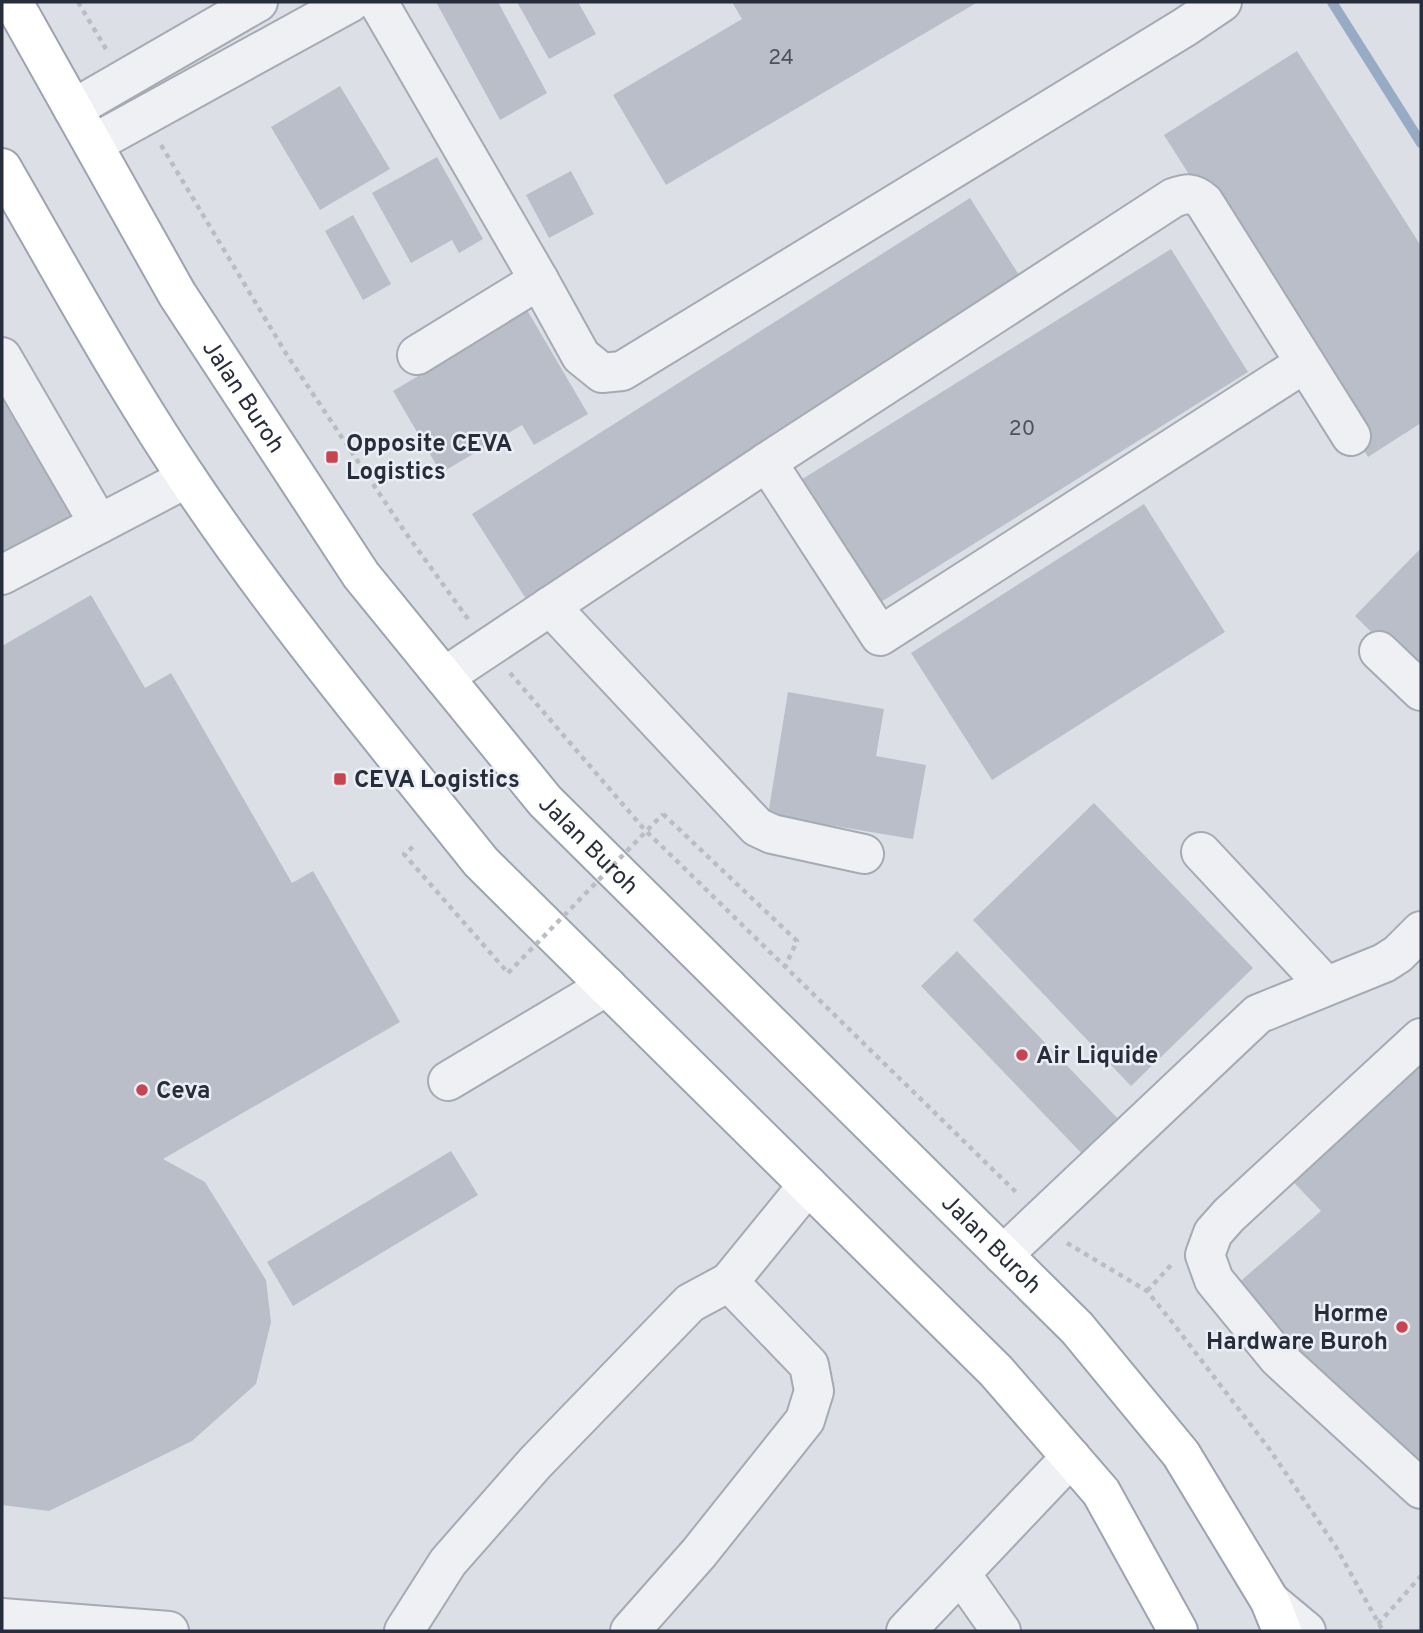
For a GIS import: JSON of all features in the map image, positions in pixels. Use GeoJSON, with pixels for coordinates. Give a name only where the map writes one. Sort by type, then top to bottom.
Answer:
{"type":"FeatureCollection","features":[{"type":"Feature","properties":{"kind":"main road","name":"Jalan Buroh"},"geometry":{"type":"LineString","coordinates":[[13,2],[177,294],[360,575],[545,801],[1077,1328],[1181,1454],[1276,1616]]}},
{"type":"Feature","properties":{"kind":"main road"},"geometry":{"type":"LineString","coordinates":[[2,168],[97,334],[187,478],[293,628],[481,862],[996,1371],[1101,1492],[1178,1631]]}},
{"type":"Feature","properties":{"kind":"street"},"geometry":{"type":"LineString","coordinates":[[73,109],[258,2]]}},
{"type":"Feature","properties":{"kind":"street"},"geometry":{"type":"LineString","coordinates":[[93,144],[351,2]]}},
{"type":"Feature","properties":{"kind":"street"},"geometry":{"type":"LineString","coordinates":[[378,2],[581,356],[602,373],[622,371],[1222,2]]}},
{"type":"Feature","properties":{"kind":"street"},"geometry":{"type":"LineString","coordinates":[[444,677],[767,462],[1173,198],[1185,193],[1195,194],[1204,202],[1350,436]]}},
{"type":"Feature","properties":{"kind":"street"},"geometry":{"type":"LineString","coordinates":[[417,355],[539,280]]}},
{"type":"Feature","properties":{"kind":"street"},"geometry":{"type":"LineString","coordinates":[[2,357],[99,524]]}},
{"type":"Feature","properties":{"kind":"street"},"geometry":{"type":"LineString","coordinates":[[767,462],[880,636],[1305,363]]}},
{"type":"Feature","properties":{"kind":"street"},"geometry":{"type":"LineString","coordinates":[[2,575],[187,478]]}},
{"type":"Feature","properties":{"kind":"street"},"geometry":{"type":"LineString","coordinates":[[550,606],[757,827],[772,834],[864,854]]}},
{"type":"Feature","properties":{"kind":"street"},"geometry":{"type":"LineString","coordinates":[[1380,651],[1421,691]]}},
{"type":"Feature","properties":{"kind":"street"},"geometry":{"type":"LineString","coordinates":[[1201,852],[1326,986]]}},
{"type":"Feature","properties":{"kind":"street"},"geometry":{"type":"LineString","coordinates":[[1003,1255],[1258,1014],[1384,964],[1421,931]]}},
{"type":"Feature","properties":{"kind":"street"},"geometry":{"type":"LineString","coordinates":[[447,1081],[607,986]]}},
{"type":"Feature","properties":{"kind":"street"},"geometry":{"type":"LineString","coordinates":[[1421,1038],[1229,1215],[1213,1233],[1205,1255],[1214,1280],[1278,1358],[1421,1489]]}},
{"type":"Feature","properties":{"kind":"street"},"geometry":{"type":"LineString","coordinates":[[404,1631],[448,1562],[535,1463],[690,1303],[729,1282],[808,1185]]}},
{"type":"Feature","properties":{"kind":"street"},"geometry":{"type":"LineString","coordinates":[[630,1631],[699,1553],[805,1420],[814,1391],[809,1365],[729,1282]]}},
{"type":"Feature","properties":{"kind":"street"},"geometry":{"type":"LineString","coordinates":[[906,1631],[1071,1457]]}},
{"type":"Feature","properties":{"kind":"street"},"geometry":{"type":"LineString","coordinates":[[961,1574],[1001,1631]]}},
{"type":"Feature","properties":{"kind":"street","name":"Jalan Buroh"},"geometry":{"type":"LineString","coordinates":[[1276,1616],[1306,1631]]}},
{"type":"Feature","properties":{"kind":"street"},"geometry":{"type":"LineString","coordinates":[[2,1618],[169,1631]]}},
{"type":"Feature","properties":{"kind":"path"},"geometry":{"type":"LineString","coordinates":[[78,2],[123,80]]}},
{"type":"Feature","properties":{"kind":"path"},"geometry":{"type":"LineString","coordinates":[[144,116],[287,355],[403,529],[489,648],[644,829],[1066,1243],[1147,1291],[1277,1461],[1336,1546],[1383,1631]]}},
{"type":"Feature","properties":{"kind":"path"},"geometry":{"type":"LineString","coordinates":[[413,847],[404,854],[508,974],[663,814],[797,941],[785,967]]}},
{"type":"Feature","properties":{"kind":"path"},"geometry":{"type":"LineString","coordinates":[[1147,1291],[1172,1264]]}},
{"type":"Feature","properties":{"kind":"path"},"geometry":{"type":"LineString","coordinates":[[1378,1624],[1421,1576]]}},
{"type":"Feature","properties":{"kind":"building"},"geometry":{"type":"Polygon","coordinates":[[[436,2],[498,2],[547,93],[500,120],[436,2]]]}},
{"type":"Feature","properties":{"kind":"building"},"geometry":{"type":"Polygon","coordinates":[[[517,2],[578,2],[596,34],[549,59],[517,2]]]}},
{"type":"Feature","properties":{"kind":"building"},"geometry":{"type":"Polygon","coordinates":[[[732,2],[978,2],[666,185],[613,95],[742,19],[732,2]]]}},
{"type":"Feature","properties":{"kind":"building"},"geometry":{"type":"Polygon","coordinates":[[[1297,51],[1421,246],[1421,423],[1368,457],[1164,135],[1297,51]]]}},
{"type":"Feature","properties":{"kind":"building"},"geometry":{"type":"Polygon","coordinates":[[[340,86],[390,169],[320,210],[271,127],[340,86]]]}},
{"type":"Feature","properties":{"kind":"building"},"geometry":{"type":"Polygon","coordinates":[[[437,157],[483,239],[459,253],[452,240],[411,263],[372,193],[437,157]]]}},
{"type":"Feature","properties":{"kind":"building"},"geometry":{"type":"Polygon","coordinates":[[[571,171],[594,214],[549,238],[526,195],[571,171]]]}},
{"type":"Feature","properties":{"kind":"building"},"geometry":{"type":"Polygon","coordinates":[[[970,198],[1026,286],[528,602],[472,514],[970,198]]]}},
{"type":"Feature","properties":{"kind":"building"},"geometry":{"type":"Polygon","coordinates":[[[353,215],[391,284],[363,300],[325,231],[353,215]]]}},
{"type":"Feature","properties":{"kind":"building"},"geometry":{"type":"Polygon","coordinates":[[[1171,249],[1248,372],[873,607],[796,483],[1171,249]]]}},
{"type":"Feature","properties":{"kind":"building"},"geometry":{"type":"Polygon","coordinates":[[[520,298],[588,414],[534,445],[522,425],[441,473],[393,391],[470,345],[520,298]]]}},
{"type":"Feature","properties":{"kind":"building"},"geometry":{"type":"Polygon","coordinates":[[[2,398],[71,517],[2,558],[2,398]]]}},
{"type":"Feature","properties":{"kind":"building"},"geometry":{"type":"Polygon","coordinates":[[[1144,504],[1225,632],[992,780],[911,653],[1144,504]]]}},
{"type":"Feature","properties":{"kind":"building"},"geometry":{"type":"Polygon","coordinates":[[[1421,548],[1421,681],[1355,616],[1421,548]]]}},
{"type":"Feature","properties":{"kind":"building","name":"Ceva"},"geometry":{"type":"Polygon","coordinates":[[[91,595],[145,688],[171,673],[292,883],[313,871],[400,1022],[163,1159],[205,1182],[266,1280],[271,1322],[256,1384],[192,1441],[49,1511],[2,1505],[2,646],[91,595]]]}},
{"type":"Feature","properties":{"kind":"building"},"geometry":{"type":"Polygon","coordinates":[[[788,692],[884,709],[876,756],[926,765],[913,839],[768,815],[788,692]]]}},
{"type":"Feature","properties":{"kind":"building"},"geometry":{"type":"Polygon","coordinates":[[[1094,803],[1253,968],[1131,1086],[973,920],[1094,803]]]}},
{"type":"Feature","properties":{"kind":"building","name":"Air Liquide"},"geometry":{"type":"Polygon","coordinates":[[[957,951],[1123,1124],[1087,1159],[921,986],[957,951]]]}},
{"type":"Feature","properties":{"kind":"building"},"geometry":{"type":"Polygon","coordinates":[[[1421,1053],[1421,1483],[1235,1286],[1321,1211],[1285,1173],[1421,1053]]]}},
{"type":"Feature","properties":{"kind":"building"},"geometry":{"type":"Polygon","coordinates":[[[451,1151],[478,1195],[293,1306],[267,1262],[451,1151]]]}},
{"type":"Feature","properties":{"kind":"waterway"},"geometry":{"type":"LineString","coordinates":[[1332,2],[1421,143]]}},
{"type":"Feature","properties":{"kind":"place","name":"Opposite CEVA Logistics"},"geometry":{"type":"Point","coordinates":[332,457]}},
{"type":"Feature","properties":{"kind":"place","name":"CEVA Logistics"},"geometry":{"type":"Point","coordinates":[340,779]}},
{"type":"Feature","properties":{"kind":"place","name":"Air Liquide"},"geometry":{"type":"Point","coordinates":[1022,1055]}},
{"type":"Feature","properties":{"kind":"place","name":"Ceva"},"geometry":{"type":"Point","coordinates":[142,1090]}},
{"type":"Feature","properties":{"kind":"place","name":"Horme Hardware Buroh"},"geometry":{"type":"Point","coordinates":[1402,1327]}}]}
